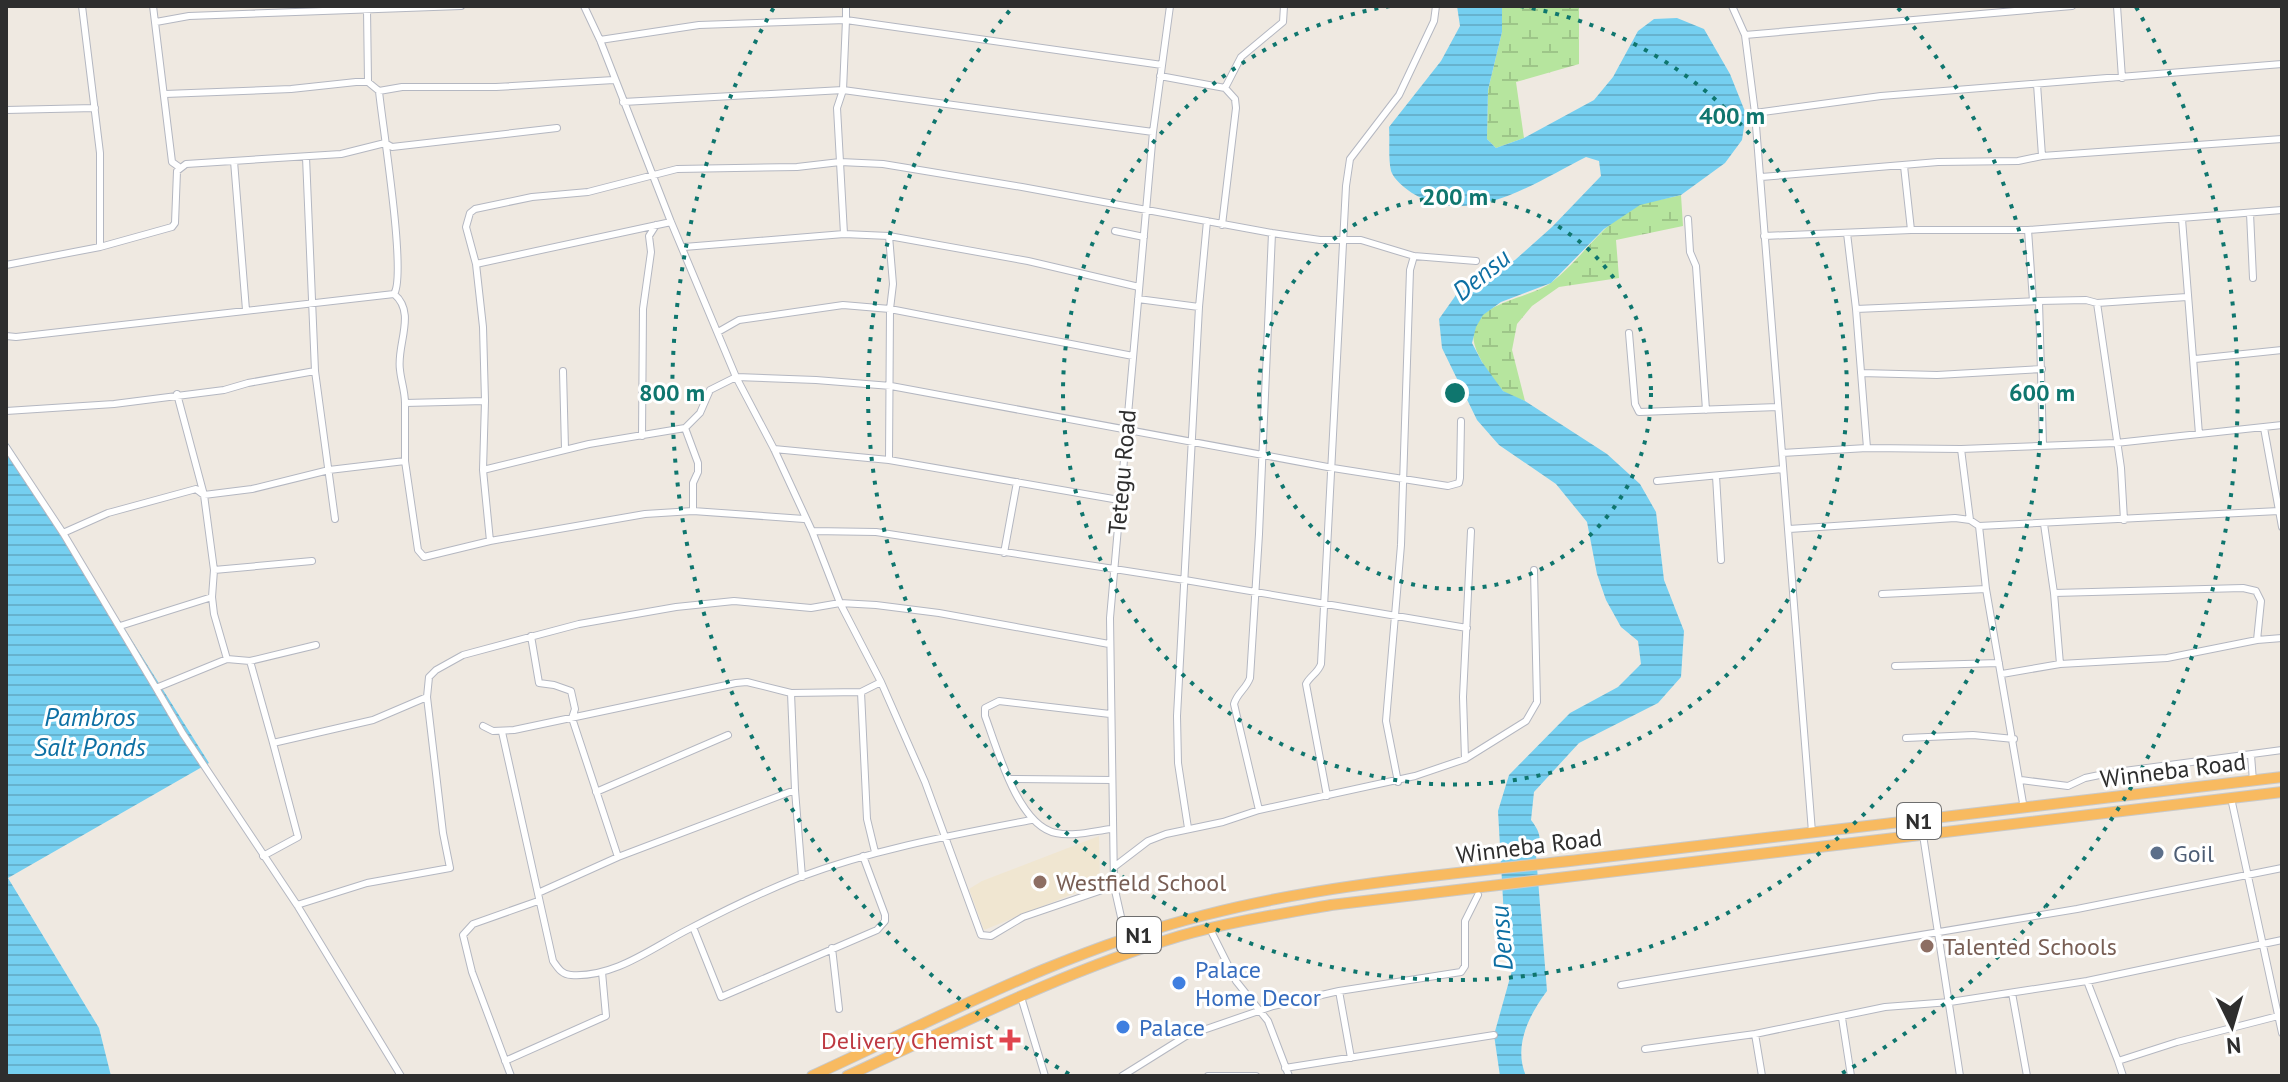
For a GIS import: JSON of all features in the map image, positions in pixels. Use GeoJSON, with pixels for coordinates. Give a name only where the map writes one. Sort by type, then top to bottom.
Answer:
{"type":"FeatureCollection","features":[{"type":"Feature","properties":{"kind":"highway","name":"Winneba Road"},"geometry":{"type":"LineString","coordinates":[[812,1076],[1016,983],[1126,939],[1233,908],[1488,870],[2282,777]]}},
{"type":"Feature","properties":{"kind":"highway","name":"Winneba Road"},"geometry":{"type":"LineString","coordinates":[[847,1076],[1021,997],[1127,955],[1210,929],[1331,905],[2282,792]]}},
{"type":"Feature","properties":{"kind":"highway"},"geometry":{"type":"LineString","coordinates":[[2118,812],[2123,803],[2134,795]]}},
{"type":"Feature","properties":{"kind":"highway"},"geometry":{"type":"LineString","coordinates":[[2066,818],[2075,802]]}},
{"type":"Feature","properties":{"kind":"street"},"geometry":{"type":"LineString","coordinates":[[82,6],[100,153],[100,247]]}},
{"type":"Feature","properties":{"kind":"street"},"geometry":{"type":"LineString","coordinates":[[153,6],[172,162],[179,167]]}},
{"type":"Feature","properties":{"kind":"street"},"geometry":{"type":"LineString","coordinates":[[156,22],[189,16],[461,6]]}},
{"type":"Feature","properties":{"kind":"street"},"geometry":{"type":"LineString","coordinates":[[584,6],[736,377],[774,449],[812,531],[840,603],[881,682],[925,782],[981,935],[986,937],[1023,917],[1114,886]]}},
{"type":"Feature","properties":{"kind":"street"},"geometry":{"type":"LineString","coordinates":[[844,234],[837,108],[843,90],[846,6]]}},
{"type":"Feature","properties":{"kind":"street","name":"Tetegu Road"},"geometry":{"type":"LineString","coordinates":[[1126,939],[1114,886],[1109,644],[1153,132],[1170,6]]}},
{"type":"Feature","properties":{"kind":"street"},"geometry":{"type":"LineString","coordinates":[[1225,88],[1241,57],[1283,22],[1284,6]]}},
{"type":"Feature","properties":{"kind":"street"},"geometry":{"type":"LineString","coordinates":[[1327,796],[1306,684],[1321,664],[1346,186],[1350,159],[1399,95],[1434,21],[1436,6]]}},
{"type":"Feature","properties":{"kind":"street"},"geometry":{"type":"LineString","coordinates":[[1732,6],[1745,35],[1755,113],[1812,832]]}},
{"type":"Feature","properties":{"kind":"street"},"geometry":{"type":"LineString","coordinates":[[1953,6],[1954,16]]}},
{"type":"Feature","properties":{"kind":"street"},"geometry":{"type":"LineString","coordinates":[[1745,35],[2072,6]]}},
{"type":"Feature","properties":{"kind":"street"},"geometry":{"type":"LineString","coordinates":[[2117,6],[2122,78]]}},
{"type":"Feature","properties":{"kind":"street"},"geometry":{"type":"LineString","coordinates":[[367,9],[368,82]]}},
{"type":"Feature","properties":{"kind":"street"},"geometry":{"type":"LineString","coordinates":[[600,40],[699,25],[846,20],[1162,65]]}},
{"type":"Feature","properties":{"kind":"street"},"geometry":{"type":"LineString","coordinates":[[1755,113],[1881,96],[2282,64]]}},
{"type":"Feature","properties":{"kind":"street"},"geometry":{"type":"LineString","coordinates":[[1160,76],[1225,88],[1235,99],[1222,225]]}},
{"type":"Feature","properties":{"kind":"street"},"geometry":{"type":"LineString","coordinates":[[379,91],[402,87],[511,87],[614,80]]}},
{"type":"Feature","properties":{"kind":"street"},"geometry":{"type":"LineString","coordinates":[[165,94],[368,82],[379,91],[398,281],[394,294]]}},
{"type":"Feature","properties":{"kind":"street"},"geometry":{"type":"LineString","coordinates":[[2037,84],[2042,156]]}},
{"type":"Feature","properties":{"kind":"street"},"geometry":{"type":"LineString","coordinates":[[623,102],[843,90],[1153,132]]}},
{"type":"Feature","properties":{"kind":"street"},"geometry":{"type":"LineString","coordinates":[[6,110],[95,108]]}},
{"type":"Feature","properties":{"kind":"street"},"geometry":{"type":"LineString","coordinates":[[179,167],[276,156],[306,157],[360,151],[385,143],[392,147],[557,128]]}},
{"type":"Feature","properties":{"kind":"street"},"geometry":{"type":"LineString","coordinates":[[1761,177],[1938,162],[2018,161],[2042,156],[2282,139]]}},
{"type":"Feature","properties":{"kind":"street"},"geometry":{"type":"LineString","coordinates":[[306,157],[315,371],[335,519]]}},
{"type":"Feature","properties":{"kind":"street"},"geometry":{"type":"LineString","coordinates":[[234,161],[246,310]]}},
{"type":"Feature","properties":{"kind":"street"},"geometry":{"type":"LineString","coordinates":[[490,541],[483,470],[483,327],[476,264],[466,227],[470,213],[475,209],[532,197],[588,192],[677,169],[797,167],[840,162],[901,166],[1222,225],[1320,240],[1361,240],[1414,256],[1476,261]]}},
{"type":"Feature","properties":{"kind":"street"},"geometry":{"type":"LineString","coordinates":[[1904,166],[1911,230]]}},
{"type":"Feature","properties":{"kind":"street"},"geometry":{"type":"LineString","coordinates":[[6,265],[100,247],[172,227],[175,223],[179,167]]}},
{"type":"Feature","properties":{"kind":"street"},"geometry":{"type":"LineString","coordinates":[[1764,236],[1911,230],[2028,230],[2282,210]]}},
{"type":"Feature","properties":{"kind":"street"},"geometry":{"type":"LineString","coordinates":[[2250,213],[2253,278]]}},
{"type":"Feature","properties":{"kind":"street"},"geometry":{"type":"LineString","coordinates":[[1688,219],[1690,252],[1696,266],[1706,410]]}},
{"type":"Feature","properties":{"kind":"street"},"geometry":{"type":"LineString","coordinates":[[2182,219],[2199,434]]}},
{"type":"Feature","properties":{"kind":"street"},"geometry":{"type":"LineString","coordinates":[[1188,828],[1178,763],[1177,716],[1199,307],[1207,221]]}},
{"type":"Feature","properties":{"kind":"street"},"geometry":{"type":"LineString","coordinates":[[476,264],[671,222]]}},
{"type":"Feature","properties":{"kind":"street"},"geometry":{"type":"LineString","coordinates":[[642,436],[643,309],[651,252],[649,236],[656,225]]}},
{"type":"Feature","properties":{"kind":"street"},"geometry":{"type":"LineString","coordinates":[[2028,230],[2042,369],[2043,445]]}},
{"type":"Feature","properties":{"kind":"street"},"geometry":{"type":"LineString","coordinates":[[1115,231],[1144,237]]}},
{"type":"Feature","properties":{"kind":"street"},"geometry":{"type":"LineString","coordinates":[[1259,810],[1234,704],[1250,678],[1272,233]]}},
{"type":"Feature","properties":{"kind":"street"},"geometry":{"type":"LineString","coordinates":[[1847,233],[1867,448]]}},
{"type":"Feature","properties":{"kind":"street"},"geometry":{"type":"LineString","coordinates":[[684,247],[844,234],[889,236],[1028,261],[1139,287]]}},
{"type":"Feature","properties":{"kind":"street"},"geometry":{"type":"LineString","coordinates":[[889,236],[893,284],[890,309],[889,460]]}},
{"type":"Feature","properties":{"kind":"street"},"geometry":{"type":"LineString","coordinates":[[1398,782],[1386,721],[1401,545],[1410,270],[1414,256]]}},
{"type":"Feature","properties":{"kind":"street"},"geometry":{"type":"LineString","coordinates":[[6,336],[394,294],[401,300],[406,315],[399,368],[405,403],[405,461],[420,555],[429,557],[490,541],[618,517],[693,511],[804,519]]}},
{"type":"Feature","properties":{"kind":"street"},"geometry":{"type":"LineString","coordinates":[[1856,309],[2036,301],[2086,300],[2097,303],[2187,297]]}},
{"type":"Feature","properties":{"kind":"street"},"geometry":{"type":"LineString","coordinates":[[1138,299],[1199,307]]}},
{"type":"Feature","properties":{"kind":"street"},"geometry":{"type":"LineString","coordinates":[[2097,303],[2121,468],[2124,520]]}},
{"type":"Feature","properties":{"kind":"street"},"geometry":{"type":"LineString","coordinates":[[718,332],[739,320],[843,305],[890,309],[1133,356]]}},
{"type":"Feature","properties":{"kind":"street"},"geometry":{"type":"LineString","coordinates":[[1629,333],[1635,404],[1639,412],[1778,407]]}},
{"type":"Feature","properties":{"kind":"street"},"geometry":{"type":"LineString","coordinates":[[2195,359],[2282,350]]}},
{"type":"Feature","properties":{"kind":"street"},"geometry":{"type":"LineString","coordinates":[[1861,373],[1937,375],[2042,369]]}},
{"type":"Feature","properties":{"kind":"street"},"geometry":{"type":"LineString","coordinates":[[6,411],[114,404],[224,390],[315,371]]}},
{"type":"Feature","properties":{"kind":"street"},"geometry":{"type":"LineString","coordinates":[[563,371],[565,449]]}},
{"type":"Feature","properties":{"kind":"street"},"geometry":{"type":"LineString","coordinates":[[483,470],[565,449],[685,428],[700,413],[710,390],[736,377],[891,386],[1333,468],[1448,486],[1459,483],[1461,421]]}},
{"type":"Feature","properties":{"kind":"street"},"geometry":{"type":"LineString","coordinates":[[177,394],[204,495],[214,570],[212,597],[227,659]]}},
{"type":"Feature","properties":{"kind":"street"},"geometry":{"type":"LineString","coordinates":[[405,403],[485,401]]}},
{"type":"Feature","properties":{"kind":"street"},"geometry":{"type":"LineString","coordinates":[[1782,453],[1867,448],[1961,449],[2116,443],[2282,425]]}},
{"type":"Feature","properties":{"kind":"street"},"geometry":{"type":"LineString","coordinates":[[685,428],[698,463],[693,483],[693,511]]}},
{"type":"Feature","properties":{"kind":"street"},"geometry":{"type":"LineString","coordinates":[[2264,428],[2282,527]]}},
{"type":"Feature","properties":{"kind":"street"},"geometry":{"type":"LineString","coordinates":[[6,447],[63,533],[156,688],[297,905],[401,1076]]}},
{"type":"Feature","properties":{"kind":"street"},"geometry":{"type":"LineString","coordinates":[[774,449],[889,460],[1119,500]]}},
{"type":"Feature","properties":{"kind":"street"},"geometry":{"type":"LineString","coordinates":[[1961,449],[1970,520]]}},
{"type":"Feature","properties":{"kind":"street"},"geometry":{"type":"LineString","coordinates":[[63,533],[108,513],[144,505],[183,491],[196,489],[204,495],[252,489],[329,470],[405,461]]}},
{"type":"Feature","properties":{"kind":"street"},"geometry":{"type":"LineString","coordinates":[[1657,481],[1783,469]]}},
{"type":"Feature","properties":{"kind":"street"},"geometry":{"type":"LineString","coordinates":[[1716,476],[1721,560]]}},
{"type":"Feature","properties":{"kind":"street"},"geometry":{"type":"LineString","coordinates":[[1004,553],[1017,482]]}},
{"type":"Feature","properties":{"kind":"street"},"geometry":{"type":"LineString","coordinates":[[1789,529],[1955,518],[1970,520],[1979,526],[2279,511]]}},
{"type":"Feature","properties":{"kind":"street"},"geometry":{"type":"LineString","coordinates":[[2044,524],[2060,664]]}},
{"type":"Feature","properties":{"kind":"street"},"geometry":{"type":"LineString","coordinates":[[1979,526],[1986,589],[2024,809]]}},
{"type":"Feature","properties":{"kind":"street"},"geometry":{"type":"LineString","coordinates":[[812,531],[869,532],[1185,580],[1467,628]]}},
{"type":"Feature","properties":{"kind":"street"},"geometry":{"type":"LineString","coordinates":[[1465,759],[1462,727],[1471,531]]}},
{"type":"Feature","properties":{"kind":"street"},"geometry":{"type":"LineString","coordinates":[[214,570],[312,561]]}},
{"type":"Feature","properties":{"kind":"street"},"geometry":{"type":"LineString","coordinates":[[1114,867],[1148,841],[1188,828],[1398,782],[1465,759],[1526,721],[1537,702],[1534,570]]}},
{"type":"Feature","properties":{"kind":"street"},"geometry":{"type":"LineString","coordinates":[[2054,593],[2243,588],[2256,591],[2261,601],[2257,640]]}},
{"type":"Feature","properties":{"kind":"street"},"geometry":{"type":"LineString","coordinates":[[1882,594],[1986,589]]}},
{"type":"Feature","properties":{"kind":"street"},"geometry":{"type":"LineString","coordinates":[[120,626],[212,597]]}},
{"type":"Feature","properties":{"kind":"street"},"geometry":{"type":"LineString","coordinates":[[297,905],[367,883],[450,868],[427,697],[429,677],[463,655],[579,624],[676,607],[734,601],[811,608],[840,603],[939,613],[1109,644]]}},
{"type":"Feature","properties":{"kind":"street"},"geometry":{"type":"LineString","coordinates":[[531,636],[539,683],[571,691],[575,709],[572,718],[618,857]]}},
{"type":"Feature","properties":{"kind":"street"},"geometry":{"type":"LineString","coordinates":[[2002,674],[2060,664],[2167,658],[2282,638]]}},
{"type":"Feature","properties":{"kind":"street"},"geometry":{"type":"LineString","coordinates":[[156,688],[227,659],[250,661],[316,645]]}},
{"type":"Feature","properties":{"kind":"street"},"geometry":{"type":"LineString","coordinates":[[250,661],[298,837],[263,856]]}},
{"type":"Feature","properties":{"kind":"street"},"geometry":{"type":"LineString","coordinates":[[1895,666],[1999,663]]}},
{"type":"Feature","properties":{"kind":"street"},"geometry":{"type":"LineString","coordinates":[[483,726],[502,732],[736,683],[747,682],[791,693],[861,692],[881,682]]}},
{"type":"Feature","properties":{"kind":"street"},"geometry":{"type":"LineString","coordinates":[[861,692],[867,819],[875,852]]}},
{"type":"Feature","properties":{"kind":"street"},"geometry":{"type":"LineString","coordinates":[[791,693],[802,877]]}},
{"type":"Feature","properties":{"kind":"street"},"geometry":{"type":"LineString","coordinates":[[273,743],[373,720],[427,697]]}},
{"type":"Feature","properties":{"kind":"street"},"geometry":{"type":"LineString","coordinates":[[1110,714],[999,701],[985,708],[985,716],[1009,779],[1031,820],[1055,833],[1111,829]]}},
{"type":"Feature","properties":{"kind":"street"},"geometry":{"type":"LineString","coordinates":[[502,732],[553,961],[559,970],[571,975],[602,972],[635,960],[747,899],[863,856],[1031,820]]}},
{"type":"Feature","properties":{"kind":"street"},"geometry":{"type":"LineString","coordinates":[[596,792],[728,735]]}},
{"type":"Feature","properties":{"kind":"street"},"geometry":{"type":"LineString","coordinates":[[1906,738],[1973,735],[2014,739]]}},
{"type":"Feature","properties":{"kind":"street"},"geometry":{"type":"LineString","coordinates":[[2021,780],[2068,786],[2085,778],[2109,773],[2282,750]]}},
{"type":"Feature","properties":{"kind":"street"},"geometry":{"type":"LineString","coordinates":[[2251,755],[2253,781]]}},
{"type":"Feature","properties":{"kind":"street"},"geometry":{"type":"LineString","coordinates":[[1009,779],[1112,780]]}},
{"type":"Feature","properties":{"kind":"street"},"geometry":{"type":"LineString","coordinates":[[2068,786],[2075,802]]}},
{"type":"Feature","properties":{"kind":"street"},"geometry":{"type":"LineString","coordinates":[[538,893],[618,857],[795,790]]}},
{"type":"Feature","properties":{"kind":"street"},"geometry":{"type":"LineString","coordinates":[[2231,798],[2282,1033]]}},
{"type":"Feature","properties":{"kind":"street"},"geometry":{"type":"LineString","coordinates":[[1923,835],[1960,1076]]}},
{"type":"Feature","properties":{"kind":"street"},"geometry":{"type":"LineString","coordinates":[[693,927],[721,997],[877,930],[885,921],[885,915],[863,856]]}},
{"type":"Feature","properties":{"kind":"street"},"geometry":{"type":"LineString","coordinates":[[1621,985],[2127,900],[2282,868]]}},
{"type":"Feature","properties":{"kind":"street"},"geometry":{"type":"LineString","coordinates":[[1122,1076],[1186,1036],[1260,1011],[1339,991],[1461,972],[1465,966],[1465,921],[1478,895]]}},
{"type":"Feature","properties":{"kind":"street"},"geometry":{"type":"LineString","coordinates":[[511,1076],[472,972],[463,935],[473,924],[538,901]]}},
{"type":"Feature","properties":{"kind":"street"},"geometry":{"type":"LineString","coordinates":[[1210,929],[1236,981],[1260,1011],[1276,1038],[1289,1076]]}},
{"type":"Feature","properties":{"kind":"street"},"geometry":{"type":"LineString","coordinates":[[1645,1049],[1755,1034],[1907,1004],[1950,1002],[2087,981],[2282,940]]}},
{"type":"Feature","properties":{"kind":"street"},"geometry":{"type":"LineString","coordinates":[[832,948],[839,1009]]}},
{"type":"Feature","properties":{"kind":"street"},"geometry":{"type":"LineString","coordinates":[[505,1061],[606,1016],[602,972]]}},
{"type":"Feature","properties":{"kind":"street"},"geometry":{"type":"LineString","coordinates":[[2087,981],[2123,1076]]}},
{"type":"Feature","properties":{"kind":"street"},"geometry":{"type":"LineString","coordinates":[[1339,991],[1351,1058]]}},
{"type":"Feature","properties":{"kind":"street"},"geometry":{"type":"LineString","coordinates":[[2012,993],[2027,1076]]}},
{"type":"Feature","properties":{"kind":"street"},"geometry":{"type":"LineString","coordinates":[[1021,997],[1045,1076]]}},
{"type":"Feature","properties":{"kind":"street"},"geometry":{"type":"LineString","coordinates":[[2118,1061],[2280,1015]]}},
{"type":"Feature","properties":{"kind":"street"},"geometry":{"type":"LineString","coordinates":[[1842,1018],[1851,1076]]}},
{"type":"Feature","properties":{"kind":"street"},"geometry":{"type":"LineString","coordinates":[[1755,1034],[1762,1076]]}},
{"type":"Feature","properties":{"kind":"street"},"geometry":{"type":"LineString","coordinates":[[1285,1068],[1494,1035]]}},
{"type":"Feature","properties":{"kind":"street"},"geometry":{"type":"LineString","coordinates":[[1208,1076],[1256,1076]]}},
{"type":"Feature","properties":{"kind":"shaded area","name":"Westfield School"},"geometry":{"type":"Polygon","coordinates":[[[1099,836],[1100,883],[984,930],[969,889],[982,881],[1099,836]]]}},
{"type":"Feature","properties":{"kind":"green space"},"geometry":{"type":"Polygon","coordinates":[[[1502,6],[1579,6],[1579,64],[1516,82],[1524,138],[1496,148],[1487,139],[1488,90],[1502,32],[1502,6]]]}},
{"type":"Feature","properties":{"kind":"green space"},"geometry":{"type":"Polygon","coordinates":[[[1681,195],[1683,226],[1616,240],[1619,278],[1559,287],[1532,306],[1517,324],[1512,350],[1525,401],[1499,388],[1481,360],[1473,338],[1476,324],[1484,314],[1552,282],[1626,212],[1644,203],[1681,195]]]}},
{"type":"Feature","properties":{"kind":"water"},"geometry":{"type":"Polygon","coordinates":[[[1457,6],[1502,6],[1502,32],[1488,90],[1487,139],[1496,148],[1524,138],[1594,100],[1613,77],[1638,31],[1654,19],[1677,18],[1704,29],[1730,74],[1746,114],[1742,140],[1725,163],[1681,195],[1640,205],[1604,229],[1551,283],[1501,302],[1483,315],[1472,343],[1503,391],[1525,401],[1607,454],[1640,484],[1656,512],[1664,580],[1684,631],[1681,677],[1658,703],[1579,743],[1534,792],[1531,820],[1540,837],[1536,855],[1547,991],[1534,1010],[1522,1042],[1522,1065],[1526,1076],[1500,1076],[1494,1035],[1513,967],[1505,935],[1498,811],[1509,775],[1570,713],[1618,687],[1641,664],[1638,641],[1621,627],[1606,600],[1597,574],[1587,522],[1556,484],[1499,445],[1477,420],[1442,348],[1439,319],[1456,295],[1515,260],[1552,227],[1601,176],[1599,161],[1586,157],[1501,198],[1456,206],[1434,203],[1412,193],[1397,181],[1391,171],[1389,127],[1441,61],[1460,26],[1457,6]]]}},
{"type":"Feature","properties":{"kind":"water","name":"Pambros Salt Ponds"},"geometry":{"type":"Polygon","coordinates":[[[6,440],[209,763],[8,878],[99,1028],[111,1076],[6,1076],[6,440]]]}},
{"type":"Feature","properties":{"kind":"place","name":"Goil"},"geometry":{"type":"Point","coordinates":[2157,853]}},
{"type":"Feature","properties":{"kind":"place","name":"Westfield School"},"geometry":{"type":"Point","coordinates":[1040,882]}},
{"type":"Feature","properties":{"kind":"place","name":"Talented Schools"},"geometry":{"type":"Point","coordinates":[1927,946]}},
{"type":"Feature","properties":{"kind":"place","name":"Palace Home Decor"},"geometry":{"type":"Point","coordinates":[1179,983]}},
{"type":"Feature","properties":{"kind":"place","name":"Palace"},"geometry":{"type":"Point","coordinates":[1123,1027]}},
{"type":"Feature","properties":{"kind":"place","name":"Delivery Chemist"},"geometry":{"type":"Point","coordinates":[1010,1040]}},
{"type":"Feature","properties":{"kind":"water label","name":"Densu"},"geometry":{"type":"Point","coordinates":[1481,274]}},
{"type":"Feature","properties":{"kind":"water label","name":"Densu"},"geometry":{"type":"Point","coordinates":[1501,938]}}]}
